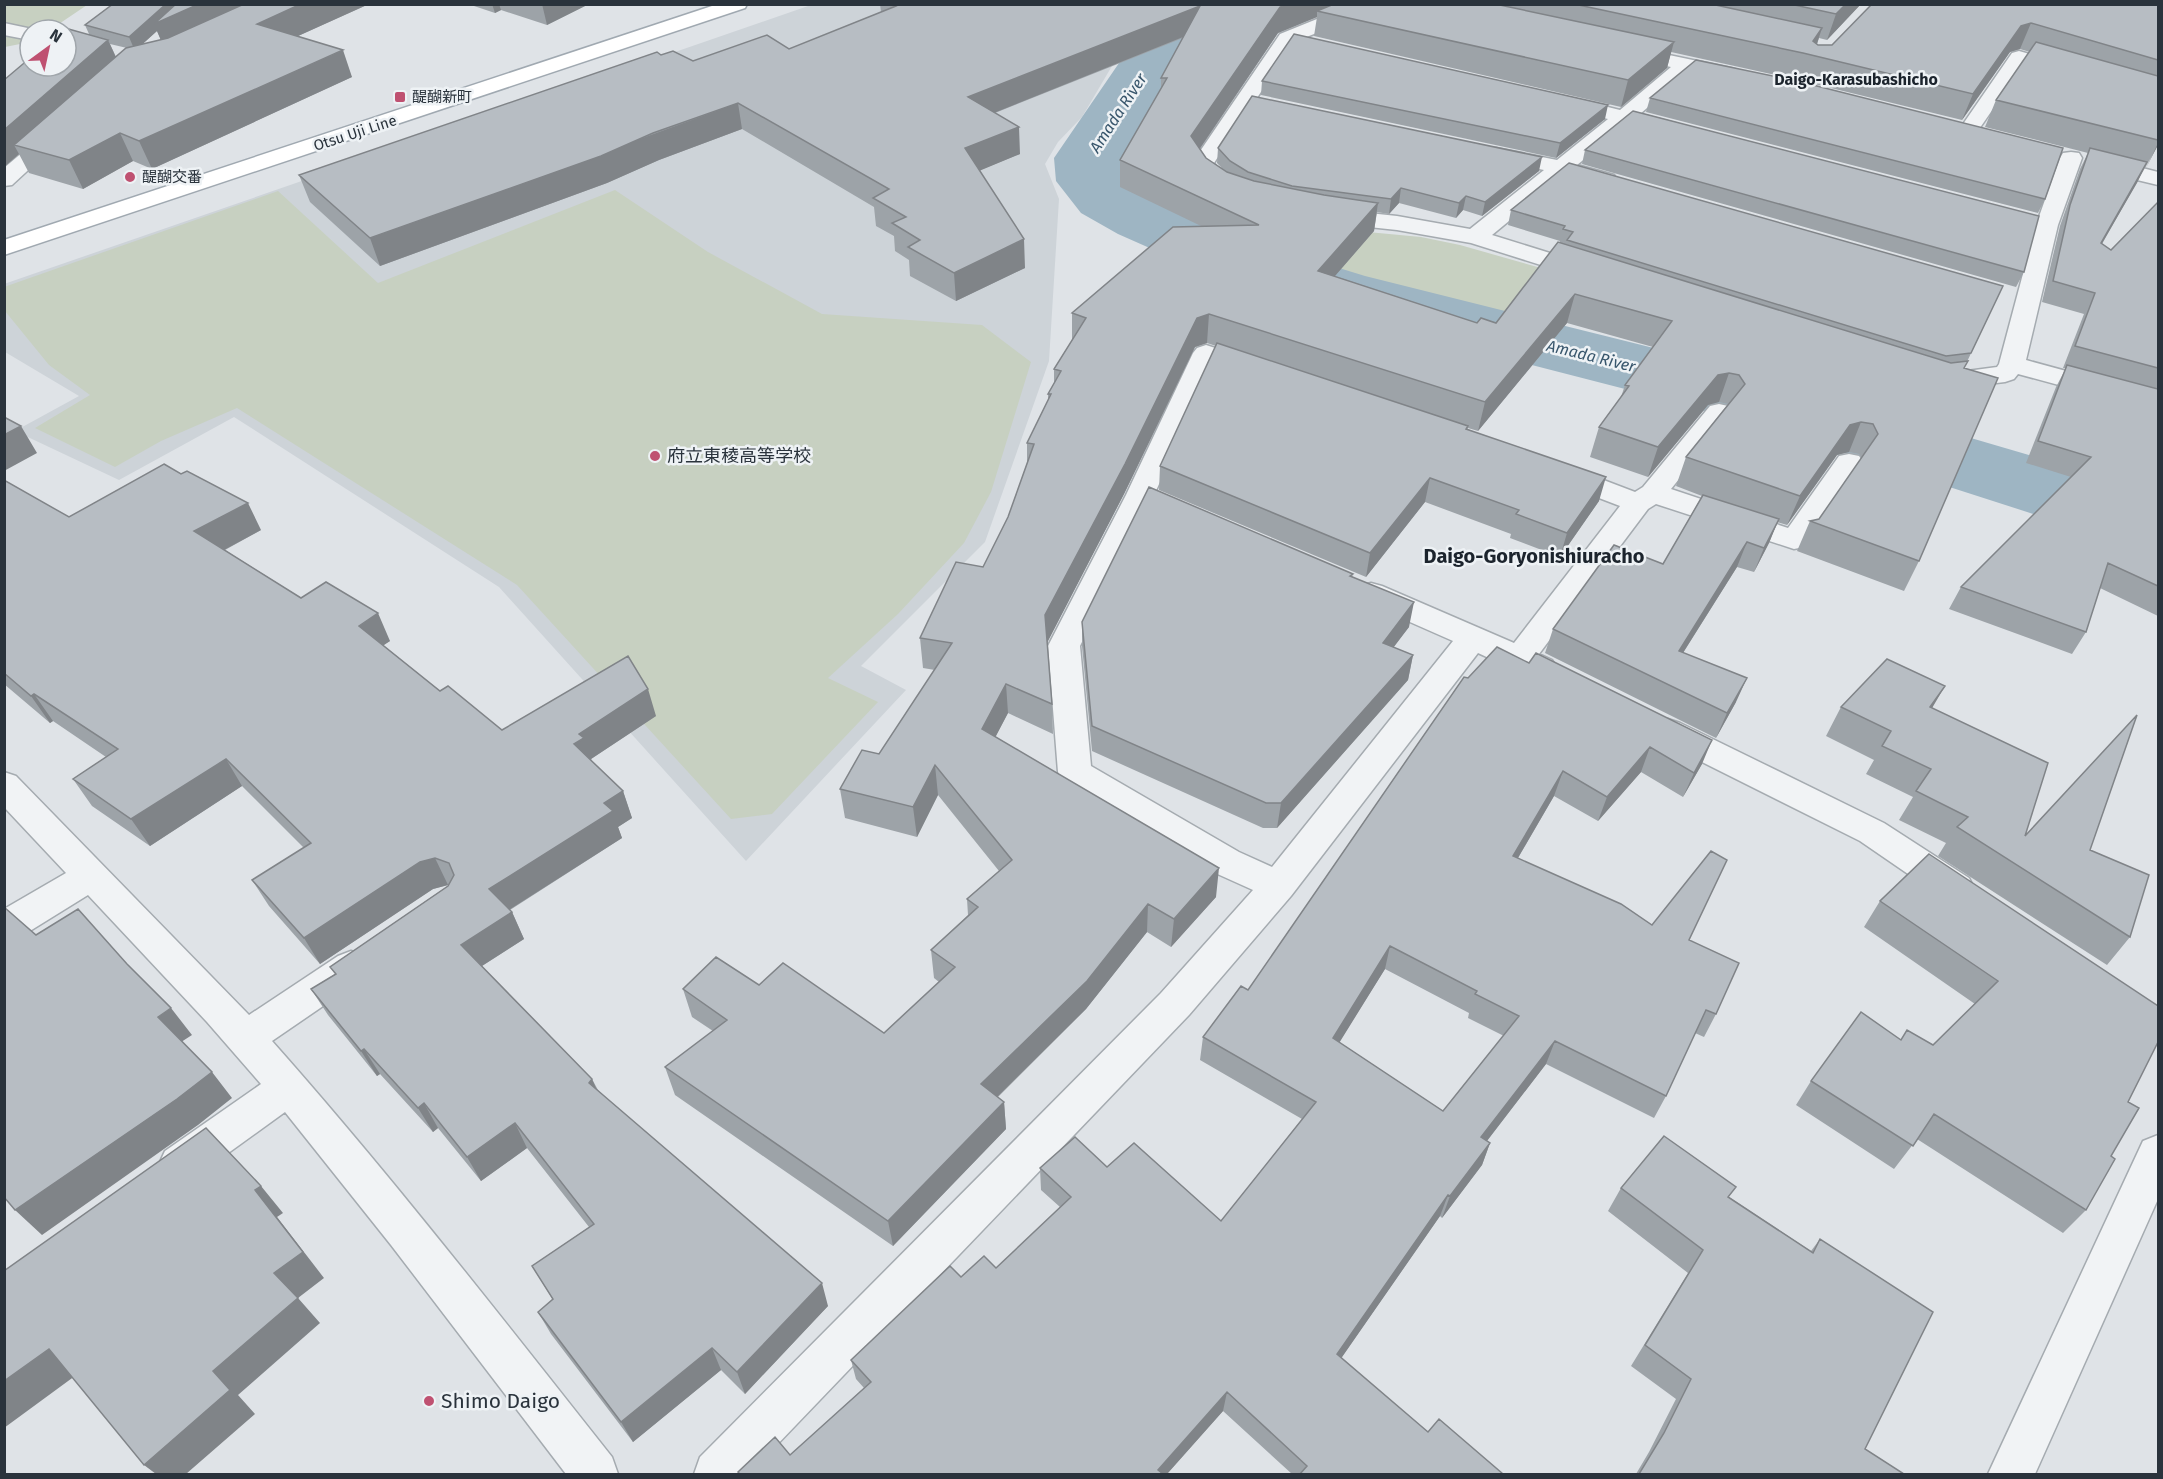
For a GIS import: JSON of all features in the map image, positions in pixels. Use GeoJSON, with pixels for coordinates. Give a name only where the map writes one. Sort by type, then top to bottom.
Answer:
{"type":"FeatureCollection","features":[{"type":"Feature","properties":{"kind":"main road","name":"Otsu Uji Line"},"geometry":{"type":"LineString","coordinates":[[4,248],[738,4]]}},
{"type":"Feature","properties":{"kind":"street"},"geometry":{"type":"LineString","coordinates":[[1250,197],[1222,185],[1207,173],[1203,163],[1287,38],[1372,4]]}},
{"type":"Feature","properties":{"kind":"street"},"geometry":{"type":"LineString","coordinates":[[1287,38],[1321,46]]}},
{"type":"Feature","properties":{"kind":"street"},"geometry":{"type":"LineString","coordinates":[[1605,47],[1751,78]]}},
{"type":"Feature","properties":{"kind":"street"},"geometry":{"type":"LineString","coordinates":[[1968,130],[2019,57],[2083,75]]}},
{"type":"Feature","properties":{"kind":"street"},"geometry":{"type":"LineString","coordinates":[[1475,237],[1560,167],[1627,116],[1686,65]]}},
{"type":"Feature","properties":{"kind":"street"},"geometry":{"type":"LineString","coordinates":[[1548,98],[1695,134]]}},
{"type":"Feature","properties":{"kind":"street"},"geometry":{"type":"LineString","coordinates":[[1245,101],[1268,106]]}},
{"type":"Feature","properties":{"kind":"street"},"geometry":{"type":"LineString","coordinates":[[4,180],[74,119]]}},
{"type":"Feature","properties":{"kind":"street"},"geometry":{"type":"LineString","coordinates":[[1944,125],[1990,136]]}},
{"type":"Feature","properties":{"kind":"street"},"geometry":{"type":"LineString","coordinates":[[1478,150],[1560,167],[1628,186]]}},
{"type":"Feature","properties":{"kind":"street"},"geometry":{"type":"LineString","coordinates":[[2048,152],[2158,179]]}},
{"type":"Feature","properties":{"kind":"street"},"geometry":{"type":"LineString","coordinates":[[1927,379],[1938,382],[2005,374],[2012,364],[2026,300],[2047,225],[2071,158]]}},
{"type":"Feature","properties":{"kind":"street"},"geometry":{"type":"LineString","coordinates":[[1313,214],[1397,224],[1475,237],[1610,279]]}},
{"type":"Feature","properties":{"kind":"street"},"geometry":{"type":"LineString","coordinates":[[2024,219],[2047,225]]}},
{"type":"Feature","properties":{"kind":"street"},"geometry":{"type":"LineString","coordinates":[[2003,293],[2026,300]]}},
{"type":"Feature","properties":{"kind":"street"},"geometry":{"type":"LineString","coordinates":[[1278,886],[1226,862],[1075,772],[1064,646],[1151,500],[1206,353],[1284,379]]}},
{"type":"Feature","properties":{"kind":"street"},"geometry":{"type":"LineString","coordinates":[[2012,364],[2158,404]]}},
{"type":"Feature","properties":{"kind":"street"},"geometry":{"type":"LineString","coordinates":[[1520,657],[1646,498],[1719,412]]}},
{"type":"Feature","properties":{"kind":"street"},"geometry":{"type":"LineString","coordinates":[[1541,467],[1794,540],[1849,462]]}},
{"type":"Feature","properties":{"kind":"street"},"geometry":{"type":"LineString","coordinates":[[1344,582],[1520,657],[1573,684]]}},
{"type":"Feature","properties":{"kind":"street"},"geometry":{"type":"LineString","coordinates":[[717,1474],[1175,1004],[1278,886],[1473,637]]}},
{"type":"Feature","properties":{"kind":"street"},"geometry":{"type":"LineString","coordinates":[[1637,716],[1872,832],[1981,904]]}},
{"type":"Feature","properties":{"kind":"street"},"geometry":{"type":"LineString","coordinates":[[4,785],[246,1038],[334,1141],[595,1474]]}},
{"type":"Feature","properties":{"kind":"street"},"geometry":{"type":"LineString","coordinates":[[4,928],[90,876]]}},
{"type":"Feature","properties":{"kind":"street"},"geometry":{"type":"LineString","coordinates":[[246,1038],[380,947]]}},
{"type":"Feature","properties":{"kind":"street"},"geometry":{"type":"LineString","coordinates":[[146,1188],[288,1087]]}},
{"type":"Feature","properties":{"kind":"street"},"geometry":{"type":"LineString","coordinates":[[2020,1471],[2158,1155]]}},
{"type":"Feature","properties":{"kind":"shaded area","name":"府立東稜高等学校"},"geometry":{"type":"Polygon","coordinates":[[[811,5],[1118,5],[1136,25],[1082,117],[1058,142],[1045,164],[1059,199],[1049,361],[985,542],[861,666],[906,690],[746,861],[499,587],[234,417],[119,480],[15,431],[79,396],[5,352],[4,284],[811,5]]]}},
{"type":"Feature","properties":{"kind":"green space"},"geometry":{"type":"Polygon","coordinates":[[[4,5],[87,5],[68,18],[18,18],[18,44],[5,47],[4,5]]]}},
{"type":"Feature","properties":{"kind":"green space","name":"府立東稜高等学校"},"geometry":{"type":"Polygon","coordinates":[[[615,190],[708,252],[822,314],[982,325],[1031,362],[991,492],[964,543],[898,614],[828,678],[878,702],[772,814],[731,819],[517,585],[237,408],[161,441],[115,467],[35,428],[90,395],[49,365],[5,311],[4,287],[278,191],[378,283],[615,190]]]}},
{"type":"Feature","properties":{"kind":"green space"},"geometry":{"type":"Polygon","coordinates":[[[1357,231],[1421,237],[1460,245],[1541,268],[1504,319],[1315,278],[1357,231]]]}},
{"type":"Feature","properties":{"kind":"building"},"geometry":{"type":"Polygon","coordinates":[[[113,4],[166,4],[129,37],[85,25],[113,4]]]}},
{"type":"Feature","properties":{"kind":"building"},"geometry":{"type":"Polygon","coordinates":[[[176,4],[199,4],[154,24],[176,4]]]}},
{"type":"Feature","properties":{"kind":"building"},"geometry":{"type":"Polygon","coordinates":[[[244,4],[301,4],[257,24],[343,50],[139,141],[120,133],[69,160],[14,145],[126,48],[168,38],[244,4]]]}},
{"type":"Feature","properties":{"kind":"building"},"geometry":{"type":"Polygon","coordinates":[[[893,4],[1288,4],[1280,7],[1191,136],[1206,158],[1227,172],[1254,181],[1378,203],[1318,271],[1477,323],[1481,318],[1496,323],[1558,242],[1951,363],[1968,361],[1964,368],[1998,378],[1919,561],[1810,521],[1819,519],[1878,434],[1873,424],[1861,422],[1850,425],[1800,496],[1686,457],[1745,384],[1739,375],[1729,373],[1718,375],[1658,447],[1599,427],[1629,386],[1625,385],[1672,321],[1575,294],[1485,402],[1209,314],[1197,318],[1125,464],[1045,615],[1052,704],[1006,684],[982,729],[1219,868],[1174,919],[1148,904],[1087,981],[981,1084],[1004,1102],[888,1221],[665,1067],[727,1020],[683,989],[716,957],[759,985],[783,963],[884,1033],[955,967],[931,950],[978,907],[967,899],[1012,860],[935,765],[913,807],[840,789],[862,750],[879,754],[952,643],[920,638],[956,562],[983,567],[1008,517],[1034,444],[1027,443],[1051,394],[1048,394],[1061,371],[1054,369],[1086,318],[1072,313],[1173,227],[1259,225],[1120,160],[1167,78],[1161,78],[1200,6],[968,97],[1019,127],[965,148],[1024,239],[954,273],[908,247],[920,240],[892,223],[906,217],[873,198],[889,189],[738,103],[653,133],[601,156],[370,238],[299,175],[657,52],[661,55],[673,51],[693,61],[767,35],[789,49],[896,6],[893,4]]]}},
{"type":"Feature","properties":{"kind":"building"},"geometry":{"type":"Polygon","coordinates":[[[1334,4],[1495,4],[1674,42],[1628,80],[1317,11],[1334,4]]]}},
{"type":"Feature","properties":{"kind":"building"},"geometry":{"type":"Polygon","coordinates":[[[1574,4],[1711,4],[1822,28],[1813,41],[1818,45],[1832,45],[1872,4],[2158,4],[2158,60],[2031,23],[2021,26],[1973,94],[1803,53],[1574,4]]]}},
{"type":"Feature","properties":{"kind":"building"},"geometry":{"type":"Polygon","coordinates":[[[1790,4],[1846,4],[1836,14],[1790,4]]]}},
{"type":"Feature","properties":{"kind":"building"},"geometry":{"type":"Polygon","coordinates":[[[78,32],[108,40],[78,66],[78,32]]]}},
{"type":"Feature","properties":{"kind":"building"},"geometry":{"type":"Polygon","coordinates":[[[1294,34],[1608,105],[1560,143],[1262,81],[1294,34]]]}},
{"type":"Feature","properties":{"kind":"building"},"geometry":{"type":"Polygon","coordinates":[[[2036,42],[2158,76],[2158,140],[1996,100],[2036,42]]]}},
{"type":"Feature","properties":{"kind":"building"},"geometry":{"type":"Polygon","coordinates":[[[1696,60],[1797,81],[2063,148],[2045,199],[1650,98],[1696,60]]]}},
{"type":"Feature","properties":{"kind":"building"},"geometry":{"type":"Polygon","coordinates":[[[18,68],[18,78],[64,78],[4,130],[4,80],[18,68]]]}},
{"type":"Feature","properties":{"kind":"building"},"geometry":{"type":"Polygon","coordinates":[[[1252,96],[1542,157],[1485,202],[1466,196],[1459,203],[1401,188],[1391,199],[1292,186],[1248,172],[1230,161],[1218,148],[1252,96]]]}},
{"type":"Feature","properties":{"kind":"building"},"geometry":{"type":"Polygon","coordinates":[[[1633,111],[2039,216],[2024,272],[1585,150],[1633,111]]]}},
{"type":"Feature","properties":{"kind":"building"},"geometry":{"type":"Polygon","coordinates":[[[2090,148],[2147,162],[2101,243],[2111,250],[2158,202],[2158,368],[2075,346],[2095,293],[2053,281],[2070,205],[2090,148]]]}},
{"type":"Feature","properties":{"kind":"building"},"geometry":{"type":"Polygon","coordinates":[[[1569,163],[2003,286],[1971,353],[1946,356],[1567,240],[1573,232],[1563,229],[1565,226],[1511,210],[1569,163]]]}},
{"type":"Feature","properties":{"kind":"building"},"geometry":{"type":"Polygon","coordinates":[[[1217,343],[1468,426],[1466,429],[1606,477],[1567,533],[1516,514],[1519,510],[1430,478],[1370,553],[1160,466],[1217,343]]]}},
{"type":"Feature","properties":{"kind":"building"},"geometry":{"type":"Polygon","coordinates":[[[2067,365],[2158,389],[2158,586],[2108,563],[2086,632],[1961,587],[2091,457],[2038,441],[2067,365]]]}},
{"type":"Feature","properties":{"kind":"building"},"geometry":{"type":"Polygon","coordinates":[[[4,417],[21,426],[4,435],[4,417]]]}},
{"type":"Feature","properties":{"kind":"building"},"geometry":{"type":"Polygon","coordinates":[[[164,464],[181,474],[187,471],[248,503],[194,531],[301,598],[326,582],[378,613],[359,626],[440,691],[448,686],[502,730],[628,656],[648,689],[579,734],[584,738],[574,744],[623,791],[604,803],[613,811],[489,889],[512,912],[461,945],[592,1079],[589,1083],[822,1283],[737,1372],[712,1348],[621,1422],[538,1312],[553,1299],[532,1266],[594,1224],[515,1123],[467,1157],[424,1103],[418,1108],[364,1049],[361,1051],[311,989],[336,974],[330,967],[448,886],[454,875],[449,863],[435,858],[420,862],[304,938],[252,880],[311,843],[226,759],[131,819],[73,779],[118,749],[34,694],[31,696],[4,673],[4,480],[69,517],[164,464]]]}},
{"type":"Feature","properties":{"kind":"building"},"geometry":{"type":"Polygon","coordinates":[[[1149,487],[1414,602],[1383,643],[1413,655],[1281,803],[1266,803],[1092,726],[1082,622],[1149,487]]]}},
{"type":"Feature","properties":{"kind":"building"},"geometry":{"type":"Polygon","coordinates":[[[1703,495],[1779,519],[1764,548],[1747,542],[1679,651],[1747,678],[1727,713],[1553,629],[1614,545],[1663,564],[1703,495]]]}},
{"type":"Feature","properties":{"kind":"building"},"geometry":{"type":"Polygon","coordinates":[[[1497,647],[1529,663],[1536,653],[1712,740],[1694,773],[1650,747],[1607,797],[1563,771],[1513,856],[1621,904],[1652,925],[1711,851],[1727,860],[1689,940],[1739,963],[1716,1014],[1706,1010],[1666,1096],[1555,1041],[1481,1137],[1490,1143],[1450,1196],[1448,1195],[1337,1354],[1428,1432],[1439,1419],[1503,1474],[1300,1474],[1307,1466],[1227,1392],[1158,1470],[1163,1474],[740,1474],[738,1472],[775,1437],[790,1455],[871,1382],[851,1360],[950,1266],[961,1277],[984,1256],[996,1268],[1071,1197],[1040,1168],[1075,1137],[1107,1167],[1134,1143],[1221,1221],[1316,1102],[1203,1037],[1241,986],[1248,990],[1464,677],[1468,678],[1497,647]],[[1390,946],[1333,1038],[1443,1111],[1519,1016],[1475,994],[1477,991],[1390,946]]]}},
{"type":"Feature","properties":{"kind":"building"},"geometry":{"type":"Polygon","coordinates":[[[1887,659],[1945,686],[1930,707],[2048,763],[2025,836],[2137,715],[2090,850],[2149,875],[2130,937],[1957,827],[1968,817],[1916,791],[1931,769],[1882,746],[1891,731],[1841,707],[1887,659]]]}},
{"type":"Feature","properties":{"kind":"building"},"geometry":{"type":"Polygon","coordinates":[[[1929,854],[2158,1006],[2158,1042],[2128,1102],[2139,1108],[2111,1156],[2115,1159],[2086,1210],[1934,1114],[1913,1146],[1811,1081],[1861,1012],[1901,1040],[1907,1030],[1933,1045],[1998,981],[1880,901],[1929,854]]]}},
{"type":"Feature","properties":{"kind":"building"},"geometry":{"type":"Polygon","coordinates":[[[4,907],[36,935],[78,909],[127,964],[171,1008],[158,1017],[212,1072],[177,1099],[15,1210],[4,1197],[4,907]]]}},
{"type":"Feature","properties":{"kind":"building"},"geometry":{"type":"Polygon","coordinates":[[[206,1128],[261,1186],[255,1190],[303,1252],[274,1273],[298,1298],[213,1371],[230,1390],[144,1465],[49,1349],[4,1381],[4,1271],[206,1128]]]}},
{"type":"Feature","properties":{"kind":"building"},"geometry":{"type":"Polygon","coordinates":[[[1664,1136],[1736,1187],[1728,1197],[1813,1253],[1820,1239],[1933,1312],[1865,1449],[1904,1474],[1639,1474],[1664,1433],[1691,1379],[1645,1345],[1703,1250],[1621,1188],[1664,1136]]]}},
{"type":"Feature","properties":{"kind":"waterway","name":"Amada River"},"geometry":{"type":"LineString","coordinates":[[1171,4],[1173,28],[1088,158],[1091,181],[1106,198],[1143,219],[1248,264],[1338,292],[1689,381],[1852,428],[2083,500],[2158,528]]}},
{"type":"Feature","properties":{"kind":"place","name":"醍醐新町"},"geometry":{"type":"Point","coordinates":[400,97]}},
{"type":"Feature","properties":{"kind":"place","name":"醍醐交番"},"geometry":{"type":"Point","coordinates":[130,177]}},
{"type":"Feature","properties":{"kind":"place","name":"府立東稜高等学校"},"geometry":{"type":"Point","coordinates":[655,456]}},
{"type":"Feature","properties":{"kind":"place","name":"Shimo Daigo"},"geometry":{"type":"Point","coordinates":[429,1401]}},
{"type":"Feature","properties":{"kind":"district","name":"Daigo-Karasubashicho"},"geometry":{"type":"Point","coordinates":[1856,79]}},
{"type":"Feature","properties":{"kind":"district","name":"Daigo-Goryonishiuracho"},"geometry":{"type":"Point","coordinates":[1534,556]}}]}
